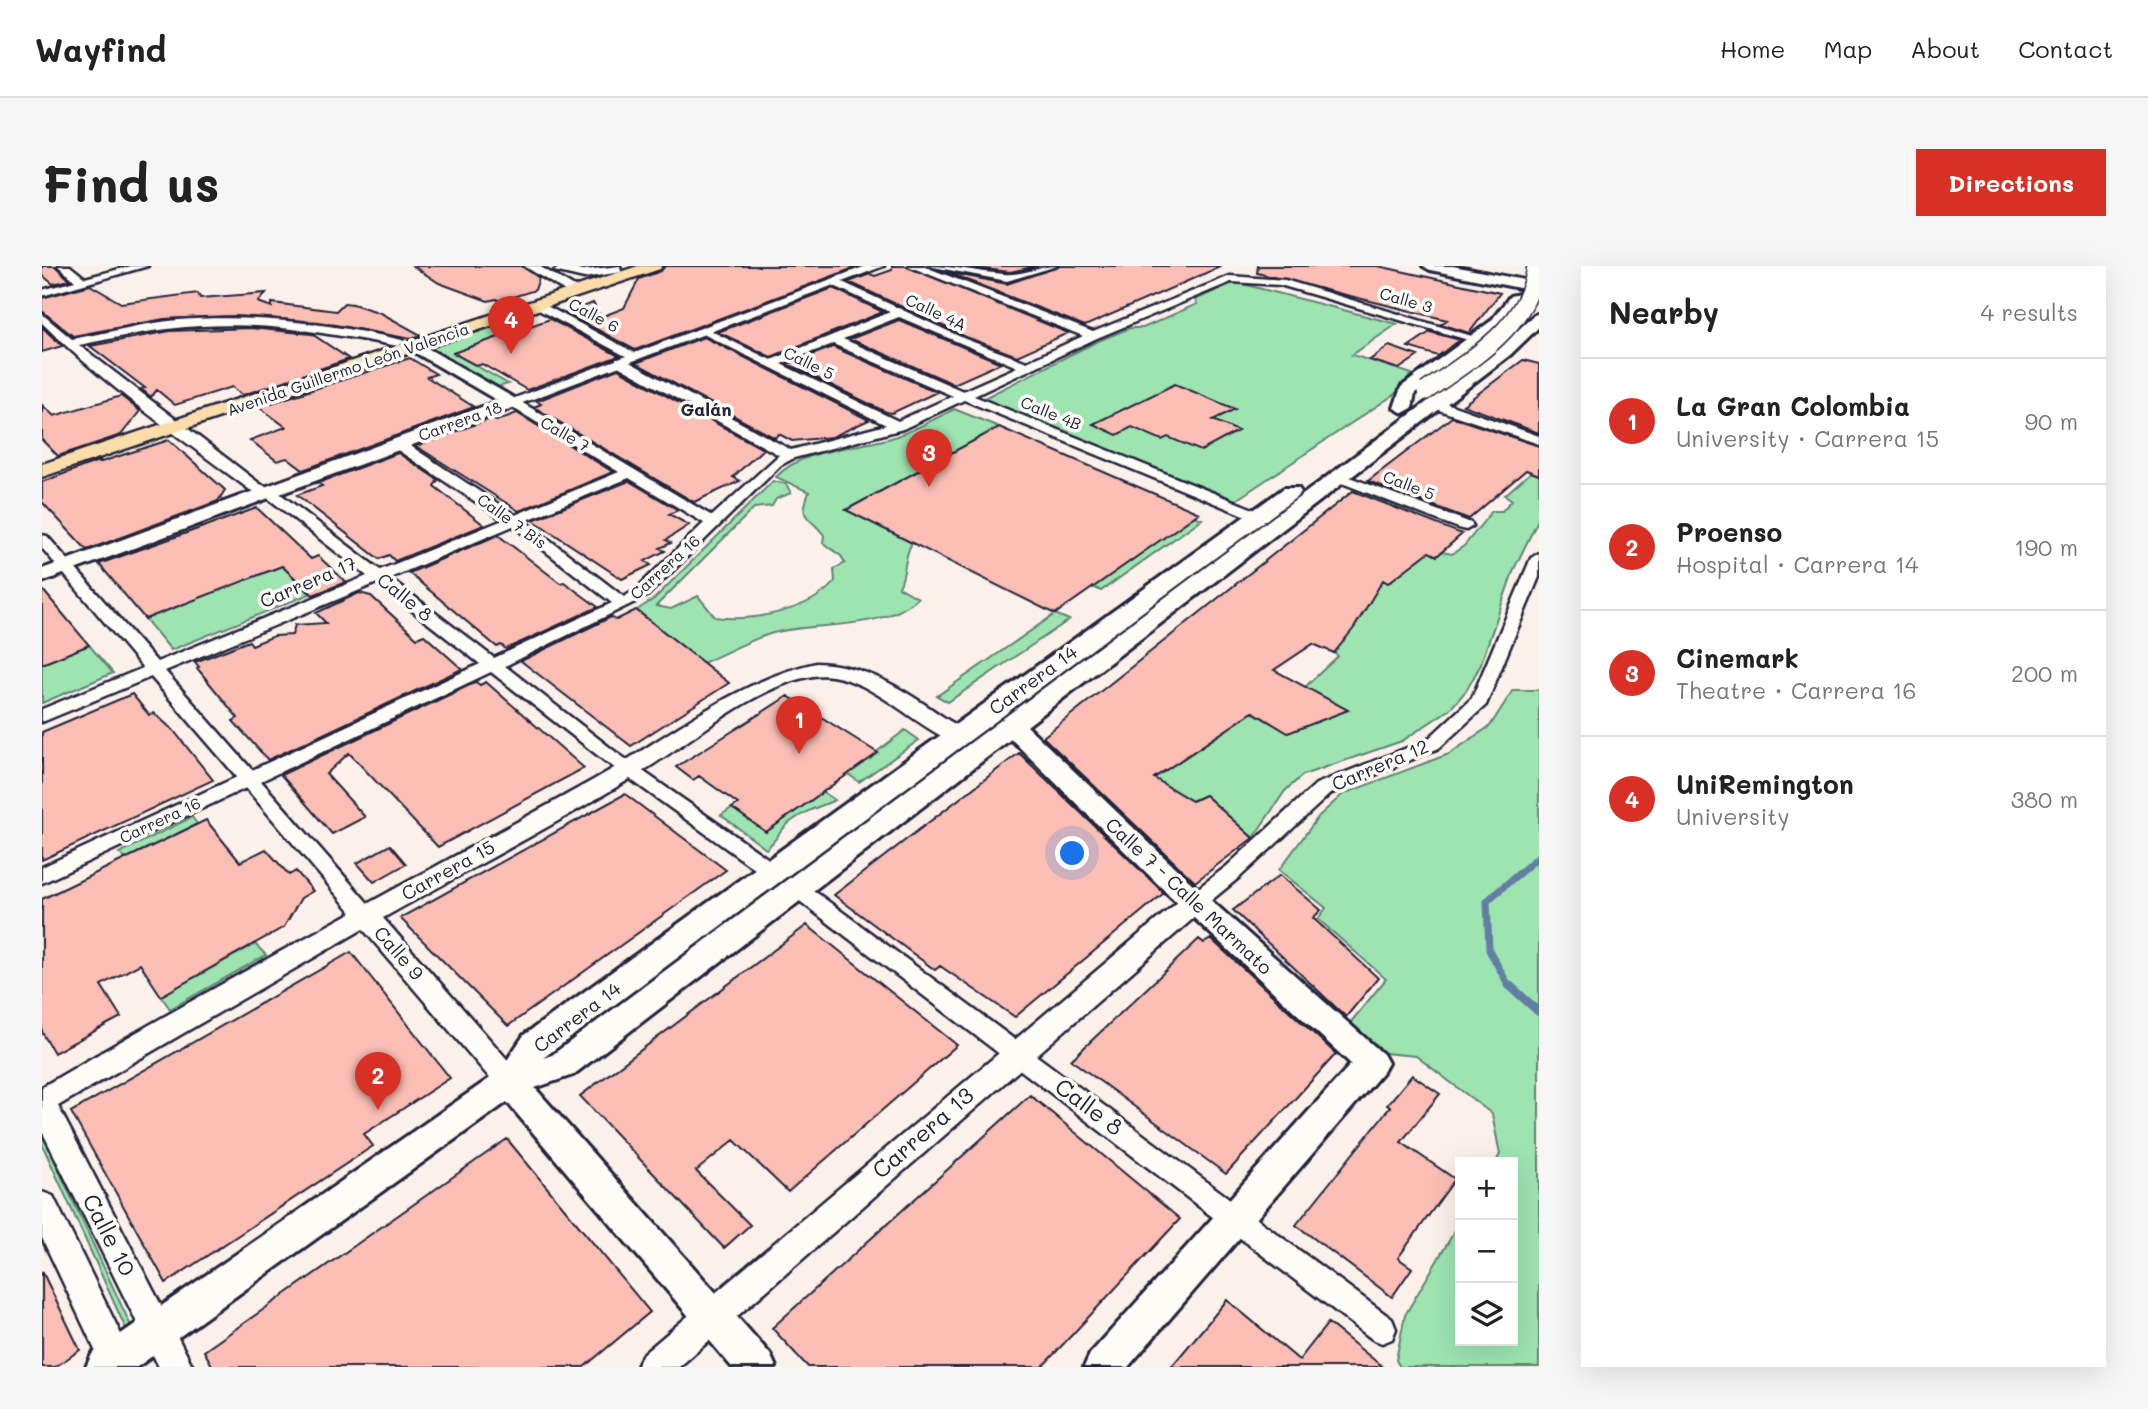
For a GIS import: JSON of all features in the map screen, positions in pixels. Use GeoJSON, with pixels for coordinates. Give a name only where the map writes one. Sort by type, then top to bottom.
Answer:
{"type":"FeatureCollection","features":[{"type":"Feature","properties":{"kind":"main road","name":"Avenida Guillermo León Valencia"},"geometry":{"type":"LineString","coordinates":[[42,471],[169,424],[407,344],[537,305],[567,279],[654,266]]}},
{"type":"Feature","properties":{"kind":"main road"},"geometry":{"type":"LineString","coordinates":[[1430,266],[1539,287]]}},
{"type":"Feature","properties":{"kind":"main road"},"geometry":{"type":"LineString","coordinates":[[1461,266],[1539,281]]}},
{"type":"Feature","properties":{"kind":"main road"},"geometry":{"type":"LineString","coordinates":[[1503,275],[1520,274],[1522,266]]}},
{"type":"Feature","properties":{"kind":"main road"},"geometry":{"type":"LineString","coordinates":[[1530,266],[1537,268]]}},
{"type":"Feature","properties":{"kind":"main road","name":"Avenida Guillermo León Valencia"},"geometry":{"type":"LineString","coordinates":[[407,344],[567,279],[622,268]]}},
{"type":"Feature","properties":{"kind":"main road","name":"Carrera 14"},"geometry":{"type":"LineString","coordinates":[[784,880],[1010,724],[1339,477],[1435,397],[1515,321],[1531,298],[1537,268]]}},
{"type":"Feature","properties":{"kind":"main road"},"geometry":{"type":"LineString","coordinates":[[1476,276],[1515,299],[1539,294]]}},
{"type":"Feature","properties":{"kind":"main road"},"geometry":{"type":"LineString","coordinates":[[1404,408],[1407,391],[1479,340],[1497,324],[1515,299]]}},
{"type":"Feature","properties":{"kind":"main road","name":"Carrera 14"},"geometry":{"type":"LineString","coordinates":[[114,1364],[510,1082],[562,1065],[957,736],[1404,408],[1435,397],[1504,352],[1539,318]]}},
{"type":"Feature","properties":{"kind":"main road"},"geometry":{"type":"LineString","coordinates":[[1435,397],[1458,401],[1539,337]]}},
{"type":"Feature","properties":{"kind":"main road","name":"Calle 7"},"geometry":{"type":"LineString","coordinates":[[407,344],[512,402]]}},
{"type":"Feature","properties":{"kind":"main road","name":"Carrera 18"},"geometry":{"type":"LineString","coordinates":[[42,576],[512,402]]}},
{"type":"Feature","properties":{"kind":"main road","name":"Avenida Guillermo León Valencia"},"geometry":{"type":"LineString","coordinates":[[42,460],[169,424]]}},
{"type":"Feature","properties":{"kind":"main road","name":"Calle 7 - Calle Marmato"},"geometry":{"type":"LineString","coordinates":[[1010,724],[1195,902],[1372,1063],[1233,1217]]}},
{"type":"Feature","properties":{"kind":"main road","name":"Calle 9"},"geometry":{"type":"LineString","coordinates":[[510,1082],[757,1367]]}},
{"type":"Feature","properties":{"kind":"main road"},"geometry":{"type":"LineString","coordinates":[[1103,1367],[1233,1217]]}},
{"type":"Feature","properties":{"kind":"street"},"geometry":{"type":"LineString","coordinates":[[63,266],[83,282]]}},
{"type":"Feature","properties":{"kind":"street"},"geometry":{"type":"LineString","coordinates":[[42,293],[143,266]]}},
{"type":"Feature","properties":{"kind":"street"},"geometry":{"type":"LineString","coordinates":[[530,266],[567,279],[622,268]]}},
{"type":"Feature","properties":{"kind":"street","name":"Carrera 18"},"geometry":{"type":"LineString","coordinates":[[512,402],[878,266]]}},
{"type":"Feature","properties":{"kind":"street"},"geometry":{"type":"LineString","coordinates":[[913,266],[1018,278],[1052,266]]}},
{"type":"Feature","properties":{"kind":"street"},"geometry":{"type":"LineString","coordinates":[[934,269],[1093,336]]}},
{"type":"Feature","properties":{"kind":"street","name":"Carrera 16"},"geometry":{"type":"LineString","coordinates":[[42,876],[622,604],[641,593],[776,462],[789,455],[898,426],[966,397],[1093,336],[1230,279],[1241,278]]}},
{"type":"Feature","properties":{"kind":"street","name":"Calle 3"},"geometry":{"type":"LineString","coordinates":[[1241,278],[1281,282],[1479,340]]}},
{"type":"Feature","properties":{"kind":"street","name":"Calle 4A"},"geometry":{"type":"LineString","coordinates":[[834,282],[961,341],[1026,366]]}},
{"type":"Feature","properties":{"kind":"street","name":"Calle 6"},"geometry":{"type":"LineString","coordinates":[[537,305],[635,356]]}},
{"type":"Feature","properties":{"kind":"street"},"geometry":{"type":"LineString","coordinates":[[771,364],[901,313]]}},
{"type":"Feature","properties":{"kind":"street","name":"Calle 8"},"geometry":{"type":"LineString","coordinates":[[42,317],[69,344],[169,424],[255,487],[269,492],[379,575],[432,619],[494,663],[629,770],[784,880],[1017,1052],[1382,1329]]}},
{"type":"Feature","properties":{"kind":"street"},"geometry":{"type":"LineString","coordinates":[[69,344],[175,324],[225,322],[305,326],[407,344]]}},
{"type":"Feature","properties":{"kind":"street","name":"Calle 5"},"geometry":{"type":"LineString","coordinates":[[703,331],[898,426]]}},
{"type":"Feature","properties":{"kind":"street","name":"Calle 4B"},"geometry":{"type":"LineString","coordinates":[[832,339],[966,397],[1258,516]]}},
{"type":"Feature","properties":{"kind":"street","name":"Calle 6"},"geometry":{"type":"LineString","coordinates":[[620,362],[789,455]]}},
{"type":"Feature","properties":{"kind":"street"},"geometry":{"type":"LineString","coordinates":[[1435,397],[1539,440]]}},
{"type":"Feature","properties":{"kind":"street","name":"Calle 7"},"geometry":{"type":"LineString","coordinates":[[512,402],[714,523]]}},
{"type":"Feature","properties":{"kind":"street","name":"Calle 7 Bis"},"geometry":{"type":"LineString","coordinates":[[398,444],[514,521],[622,604]]}},
{"type":"Feature","properties":{"kind":"street","name":"Carrera 17"},"geometry":{"type":"LineString","coordinates":[[42,716],[631,472]]}},
{"type":"Feature","properties":{"kind":"street","name":"Calle 5"},"geometry":{"type":"LineString","coordinates":[[1339,477],[1466,526]]}},
{"type":"Feature","properties":{"kind":"street","name":"Calle 9"},"geometry":{"type":"LineString","coordinates":[[42,539],[510,1082]]}},
{"type":"Feature","properties":{"kind":"street","name":"Carrera 12"},"geometry":{"type":"LineString","coordinates":[[1195,902],[1234,871],[1322,789],[1433,744],[1480,701],[1539,558]]}},
{"type":"Feature","properties":{"kind":"street","name":"Carrera 15"},"geometry":{"type":"LineString","coordinates":[[42,1101],[366,915],[629,770],[779,679],[820,669],[835,669],[865,679],[957,736]]}},
{"type":"Feature","properties":{"kind":"street","name":"Carrera 13"},"geometry":{"type":"LineString","coordinates":[[654,1367],[1017,1052],[1195,902]]}},
{"type":"Feature","properties":{"kind":"street","name":"Calle 10"},"geometry":{"type":"LineString","coordinates":[[42,1101],[176,1367]]}},
{"type":"Feature","properties":{"kind":"street"},"geometry":{"type":"LineString","coordinates":[[42,1206],[114,1364]]}},
{"type":"Feature","properties":{"kind":"green space"},"geometry":{"type":"Polygon","coordinates":[[[1235,282],[1397,324],[1352,355],[1412,374],[1395,394],[1236,500],[982,399],[1098,341],[1130,328],[1143,328],[1197,304],[1195,300],[1235,282]]]}},
{"type":"Feature","properties":{"kind":"green space"},"geometry":{"type":"Polygon","coordinates":[[[505,321],[525,332],[508,338],[503,335],[454,353],[508,384],[498,387],[431,348],[505,321]]]}},
{"type":"Feature","properties":{"kind":"green space"},"geometry":{"type":"Polygon","coordinates":[[[954,409],[999,427],[846,510],[912,543],[899,587],[918,598],[903,609],[868,621],[773,633],[703,663],[637,610],[654,599],[773,481],[786,484],[791,493],[776,499],[772,506],[754,508],[656,606],[671,609],[698,596],[715,617],[746,618],[780,612],[811,600],[835,581],[834,569],[845,563],[841,556],[823,543],[824,535],[807,517],[805,508],[809,492],[776,477],[788,467],[816,454],[894,437],[954,409]]]}},
{"type":"Feature","properties":{"kind":"green space"},"geometry":{"type":"Polygon","coordinates":[[[1531,472],[1539,475],[1539,518],[1514,569],[1480,666],[1466,691],[1450,709],[1402,741],[1303,775],[1285,791],[1253,838],[1205,795],[1189,802],[1154,778],[1225,731],[1249,710],[1288,733],[1347,710],[1305,687],[1338,656],[1334,653],[1370,602],[1368,574],[1388,582],[1423,548],[1452,554],[1464,546],[1492,511],[1502,511],[1512,500],[1505,495],[1531,472]]]}},
{"type":"Feature","properties":{"kind":"green space"},"geometry":{"type":"Polygon","coordinates":[[[1194,516],[1202,519],[1101,591],[1093,587],[1194,516]]]}},
{"type":"Feature","properties":{"kind":"green space"},"geometry":{"type":"Polygon","coordinates":[[[282,566],[310,594],[171,650],[145,619],[282,566]]]}},
{"type":"Feature","properties":{"kind":"green space"},"geometry":{"type":"Polygon","coordinates":[[[1055,614],[1069,620],[948,702],[937,696],[1055,614]]]}},
{"type":"Feature","properties":{"kind":"green space"},"geometry":{"type":"Polygon","coordinates":[[[89,645],[113,673],[42,703],[42,664],[89,645]]]}},
{"type":"Feature","properties":{"kind":"green space"},"geometry":{"type":"Polygon","coordinates":[[[1513,690],[1539,690],[1539,1367],[1400,1367],[1396,1360],[1405,1315],[1455,1230],[1455,1346],[1518,1346],[1518,1157],[1498,1157],[1492,1114],[1416,1056],[1384,1053],[1350,1023],[1386,979],[1318,919],[1326,908],[1279,870],[1319,816],[1343,794],[1449,754],[1490,726],[1513,690]]]}},
{"type":"Feature","properties":{"kind":"green space"},"geometry":{"type":"Polygon","coordinates":[[[905,730],[919,740],[859,782],[848,774],[905,730]]]}},
{"type":"Feature","properties":{"kind":"green space"},"geometry":{"type":"Polygon","coordinates":[[[823,792],[835,800],[795,819],[766,849],[721,815],[732,808],[766,832],[823,792]]]}},
{"type":"Feature","properties":{"kind":"green space"},"geometry":{"type":"Polygon","coordinates":[[[192,817],[197,824],[125,859],[119,853],[192,817]]]}},
{"type":"Feature","properties":{"kind":"green space"},"geometry":{"type":"Polygon","coordinates":[[[255,944],[266,955],[170,1009],[161,996],[255,944]]]}},
{"type":"Feature","properties":{"kind":"green space"},"geometry":{"type":"Polygon","coordinates":[[[42,1134],[131,1326],[126,1329],[42,1144],[42,1134]]]}},
{"type":"Feature","properties":{"kind":"building"},"geometry":{"type":"Polygon","coordinates":[[[42,266],[55,266],[70,280],[53,284],[42,275],[42,266]]]}},
{"type":"Feature","properties":{"kind":"building"},"geometry":{"type":"Polygon","coordinates":[[[413,266],[522,266],[539,278],[535,290],[500,301],[488,301],[439,283],[413,266]]]}},
{"type":"Feature","properties":{"kind":"building"},"geometry":{"type":"Polygon","coordinates":[[[665,266],[854,268],[635,350],[566,313],[593,303],[601,317],[624,308],[639,279],[661,271],[665,266]]]}},
{"type":"Feature","properties":{"kind":"building"},"geometry":{"type":"Polygon","coordinates":[[[892,266],[906,266],[1068,333],[1017,356],[966,337],[849,282],[892,270],[892,266]]]}},
{"type":"Feature","properties":{"kind":"building"},"geometry":{"type":"Polygon","coordinates":[[[961,266],[1038,266],[1010,272],[961,266]]]}},
{"type":"Feature","properties":{"kind":"building"},"geometry":{"type":"Polygon","coordinates":[[[1060,266],[1222,266],[1085,326],[946,272],[1007,284],[1060,266]]]}},
{"type":"Feature","properties":{"kind":"building"},"geometry":{"type":"Polygon","coordinates":[[[1258,266],[1378,266],[1500,293],[1469,333],[1441,324],[1447,320],[1257,273],[1258,266]]]}},
{"type":"Feature","properties":{"kind":"building"},"geometry":{"type":"Polygon","coordinates":[[[90,285],[121,303],[198,293],[200,298],[266,293],[258,302],[272,307],[272,303],[336,311],[344,303],[353,304],[381,313],[421,335],[411,339],[319,322],[234,316],[164,319],[73,336],[42,311],[42,298],[90,285]]]}},
{"type":"Feature","properties":{"kind":"building"},"geometry":{"type":"Polygon","coordinates":[[[833,288],[883,312],[771,357],[718,332],[833,288]]]}},
{"type":"Feature","properties":{"kind":"building"},"geometry":{"type":"Polygon","coordinates":[[[550,319],[619,356],[527,390],[482,364],[477,366],[453,353],[550,319]]]}},
{"type":"Feature","properties":{"kind":"building"},"geometry":{"type":"Polygon","coordinates":[[[899,320],[1001,363],[954,384],[850,339],[899,320]]]}},
{"type":"Feature","properties":{"kind":"building"},"geometry":{"type":"Polygon","coordinates":[[[42,327],[62,346],[42,352],[42,327]]]}},
{"type":"Feature","properties":{"kind":"building"},"geometry":{"type":"Polygon","coordinates":[[[250,328],[312,334],[349,359],[243,395],[232,387],[175,405],[157,390],[151,397],[141,389],[145,388],[90,346],[170,331],[250,328]]]}},
{"type":"Feature","properties":{"kind":"building"},"geometry":{"type":"Polygon","coordinates":[[[1430,332],[1460,340],[1438,356],[1408,347],[1430,332]]]}},
{"type":"Feature","properties":{"kind":"building"},"geometry":{"type":"Polygon","coordinates":[[[704,337],[869,420],[832,437],[792,441],[779,434],[775,438],[636,363],[704,337]]]}},
{"type":"Feature","properties":{"kind":"building"},"geometry":{"type":"Polygon","coordinates":[[[1389,346],[1418,356],[1399,369],[1370,360],[1389,346]]]}},
{"type":"Feature","properties":{"kind":"building"},"geometry":{"type":"Polygon","coordinates":[[[833,347],[937,392],[892,413],[886,412],[788,364],[833,347]]]}},
{"type":"Feature","properties":{"kind":"building"},"geometry":{"type":"Polygon","coordinates":[[[410,358],[436,374],[427,377],[474,407],[303,470],[287,458],[277,461],[250,440],[286,427],[259,407],[410,358]]]}},
{"type":"Feature","properties":{"kind":"building"},"geometry":{"type":"Polygon","coordinates":[[[1523,360],[1539,364],[1539,433],[1463,405],[1523,360]]]}},
{"type":"Feature","properties":{"kind":"building"},"geometry":{"type":"Polygon","coordinates":[[[618,369],[763,449],[733,477],[740,481],[694,502],[534,407],[541,404],[537,401],[618,369]]]}},
{"type":"Feature","properties":{"kind":"building"},"geometry":{"type":"Polygon","coordinates":[[[1175,384],[1235,409],[1213,420],[1238,431],[1201,451],[1168,437],[1162,440],[1132,427],[1117,435],[1093,424],[1175,384]]]}},
{"type":"Feature","properties":{"kind":"building"},"geometry":{"type":"Polygon","coordinates":[[[121,396],[140,411],[121,435],[58,456],[42,440],[42,405],[54,416],[121,396]]]}},
{"type":"Feature","properties":{"kind":"building"},"geometry":{"type":"Polygon","coordinates":[[[517,413],[613,472],[519,511],[416,446],[492,418],[496,421],[517,413]]]}},
{"type":"Feature","properties":{"kind":"building"},"geometry":{"type":"Polygon","coordinates":[[[1452,417],[1539,446],[1539,475],[1526,470],[1469,519],[1368,481],[1452,417]]]}},
{"type":"Feature","properties":{"kind":"building"},"geometry":{"type":"Polygon","coordinates":[[[999,427],[1199,513],[1055,614],[846,510],[999,427]]]}},
{"type":"Feature","properties":{"kind":"building"},"geometry":{"type":"Polygon","coordinates":[[[169,440],[225,490],[218,501],[87,550],[42,502],[42,482],[101,460],[98,463],[169,440]]]}},
{"type":"Feature","properties":{"kind":"building"},"geometry":{"type":"Polygon","coordinates":[[[398,453],[438,480],[434,486],[484,525],[395,561],[389,555],[379,559],[297,495],[322,486],[318,483],[398,453]]]}},
{"type":"Feature","properties":{"kind":"building"},"geometry":{"type":"Polygon","coordinates":[[[629,481],[678,510],[669,514],[689,525],[666,540],[671,543],[660,548],[665,551],[645,561],[651,565],[622,579],[533,520],[629,481]]]}},
{"type":"Feature","properties":{"kind":"building"},"geometry":{"type":"Polygon","coordinates":[[[1353,491],[1462,534],[1437,556],[1429,552],[1388,583],[1383,580],[1354,628],[1334,653],[1313,644],[1274,670],[1348,710],[1288,733],[1253,712],[1154,778],[1192,801],[1205,795],[1253,838],[1195,882],[1043,737],[1353,491]]]}},
{"type":"Feature","properties":{"kind":"building"},"geometry":{"type":"Polygon","coordinates":[[[257,508],[311,559],[318,556],[346,582],[313,595],[282,566],[145,619],[99,564],[257,508]]]}},
{"type":"Feature","properties":{"kind":"building"},"geometry":{"type":"Polygon","coordinates":[[[498,535],[560,583],[564,582],[598,607],[506,649],[501,645],[497,647],[409,573],[498,535]]]}},
{"type":"Feature","properties":{"kind":"building"},"geometry":{"type":"Polygon","coordinates":[[[42,589],[89,645],[42,664],[42,589]]]}},
{"type":"Feature","properties":{"kind":"building"},"geometry":{"type":"Polygon","coordinates":[[[359,593],[371,596],[417,638],[424,635],[462,669],[268,760],[233,721],[238,718],[195,662],[249,641],[252,645],[274,636],[292,635],[295,625],[326,623],[316,613],[359,593]]]}},
{"type":"Feature","properties":{"kind":"building"},"geometry":{"type":"Polygon","coordinates":[[[636,610],[729,683],[631,746],[521,661],[611,617],[616,620],[636,610]]]}},
{"type":"Feature","properties":{"kind":"building"},"geometry":{"type":"Polygon","coordinates":[[[476,682],[480,685],[486,682],[584,768],[438,847],[349,753],[326,774],[365,817],[332,834],[281,775],[476,682]]]}},
{"type":"Feature","properties":{"kind":"building"},"geometry":{"type":"Polygon","coordinates":[[[132,694],[149,715],[154,713],[174,731],[213,780],[42,860],[42,732],[132,694]]]}},
{"type":"Feature","properties":{"kind":"building"},"geometry":{"type":"Polygon","coordinates":[[[788,696],[878,753],[766,832],[732,808],[738,804],[699,776],[693,780],[676,767],[788,696]]]}},
{"type":"Feature","properties":{"kind":"building"},"geometry":{"type":"Polygon","coordinates":[[[1019,753],[1164,893],[1015,1017],[940,966],[935,970],[834,895],[1019,753]]]}},
{"type":"Feature","properties":{"kind":"building"},"geometry":{"type":"Polygon","coordinates":[[[625,794],[726,870],[508,1026],[400,918],[625,794]]]}},
{"type":"Feature","properties":{"kind":"building"},"geometry":{"type":"Polygon","coordinates":[[[206,820],[240,862],[266,849],[289,875],[296,871],[313,891],[301,898],[284,927],[161,996],[140,964],[101,985],[121,1017],[54,1053],[42,1032],[42,899],[206,820]]]}},
{"type":"Feature","properties":{"kind":"building"},"geometry":{"type":"Polygon","coordinates":[[[390,845],[406,864],[374,882],[357,863],[390,845]]]}},
{"type":"Feature","properties":{"kind":"building"},"geometry":{"type":"Polygon","coordinates":[[[1280,875],[1321,910],[1313,918],[1378,978],[1346,1017],[1233,910],[1280,875]]]}},
{"type":"Feature","properties":{"kind":"building"},"geometry":{"type":"Polygon","coordinates":[[[807,925],[957,1045],[788,1192],[734,1140],[696,1171],[750,1225],[724,1248],[580,1096],[807,925]]]}},
{"type":"Feature","properties":{"kind":"building"},"geometry":{"type":"Polygon","coordinates":[[[1199,939],[1204,943],[1211,939],[1336,1054],[1226,1174],[1071,1060],[1199,939]]]}},
{"type":"Feature","properties":{"kind":"building"},"geometry":{"type":"Polygon","coordinates":[[[351,952],[450,1078],[364,1134],[373,1146],[166,1283],[71,1112],[351,952]]]}},
{"type":"Feature","properties":{"kind":"building"},"geometry":{"type":"Polygon","coordinates":[[[1412,1075],[1440,1094],[1401,1142],[1455,1179],[1398,1258],[1412,1268],[1392,1297],[1296,1225],[1390,1107],[1387,1105],[1412,1075]]]}},
{"type":"Feature","properties":{"kind":"building"},"geometry":{"type":"Polygon","coordinates":[[[1030,1095],[1180,1219],[1042,1367],[808,1367],[772,1328],[1030,1095]]]}},
{"type":"Feature","properties":{"kind":"building"},"geometry":{"type":"Polygon","coordinates":[[[507,1139],[650,1312],[584,1367],[213,1367],[204,1351],[507,1139]]]}},
{"type":"Feature","properties":{"kind":"building"},"geometry":{"type":"Polygon","coordinates":[[[42,1271],[80,1350],[55,1367],[42,1367],[42,1271]]]}},
{"type":"Feature","properties":{"kind":"building"},"geometry":{"type":"Polygon","coordinates":[[[1227,1300],[1299,1360],[1328,1323],[1383,1367],[1171,1367],[1227,1300]]]}},
{"type":"Feature","properties":{"kind":"waterway"},"geometry":{"type":"LineString","coordinates":[[1509,986],[1489,950],[1487,901],[1539,856]]}},
{"type":"Feature","properties":{"kind":"waterway"},"geometry":{"type":"LineString","coordinates":[[1508,984],[1539,1012]]}},
{"type":"Feature","properties":{"kind":"place","name":"UniRemington"},"geometry":{"type":"Point","coordinates":[511,354]}},
{"type":"Feature","properties":{"kind":"place","name":"Cinemark"},"geometry":{"type":"Point","coordinates":[929,487]}},
{"type":"Feature","properties":{"kind":"place","name":"La Gran Colombia"},"geometry":{"type":"Point","coordinates":[799,754]}},
{"type":"Feature","properties":{"kind":"place","name":"Proenso"},"geometry":{"type":"Point","coordinates":[378,1110]}},
{"type":"Feature","properties":{"kind":"district","name":"Galán"},"geometry":{"type":"Point","coordinates":[706,410]}}]}
